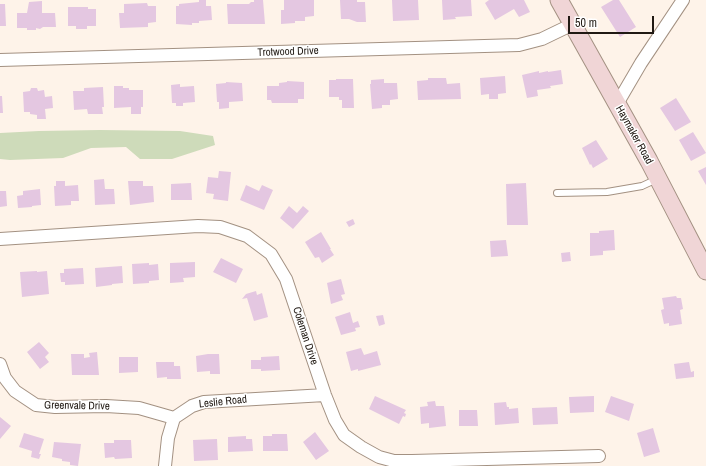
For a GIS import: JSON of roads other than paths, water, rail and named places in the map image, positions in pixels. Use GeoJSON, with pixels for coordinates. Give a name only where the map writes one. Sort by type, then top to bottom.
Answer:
{"type":"FeatureCollection","features":[{"type":"Feature","properties":{"kind":"main road","name":"Haymaker Road"},"geometry":{"type":"LineString","coordinates":[[559,0],[658,178],[706,271]]}},
{"type":"Feature","properties":{"kind":"street"},"geometry":{"type":"LineString","coordinates":[[617,104],[641,63],[683,0]]}},
{"type":"Feature","properties":{"kind":"street","name":"Trotwood Drive"},"geometry":{"type":"LineString","coordinates":[[0,60],[519,45],[542,40],[573,24]]}},
{"type":"Feature","properties":{"kind":"street","name":"Coleman Drive"},"geometry":{"type":"LineString","coordinates":[[0,239],[198,226],[220,227],[247,236],[270,254],[286,279],[325,395],[335,420],[344,435],[361,447],[379,457],[394,461],[599,456]]}},
{"type":"Feature","properties":{"kind":"street","name":"Greenvale Drive"},"geometry":{"type":"LineString","coordinates":[[0,364],[5,378],[15,391],[36,405],[55,407],[106,406],[139,408],[174,418]]}},
{"type":"Feature","properties":{"kind":"street","name":"Leslie Road"},"geometry":{"type":"LineString","coordinates":[[174,418],[192,406],[204,402],[325,395]]}},
{"type":"Feature","properties":{"kind":"street"},"geometry":{"type":"LineString","coordinates":[[164,466],[168,438],[174,418]]}},
{"type":"Feature","properties":{"kind":"lane"},"geometry":{"type":"LineString","coordinates":[[558,193],[607,192],[642,186],[658,178]]}}]}
